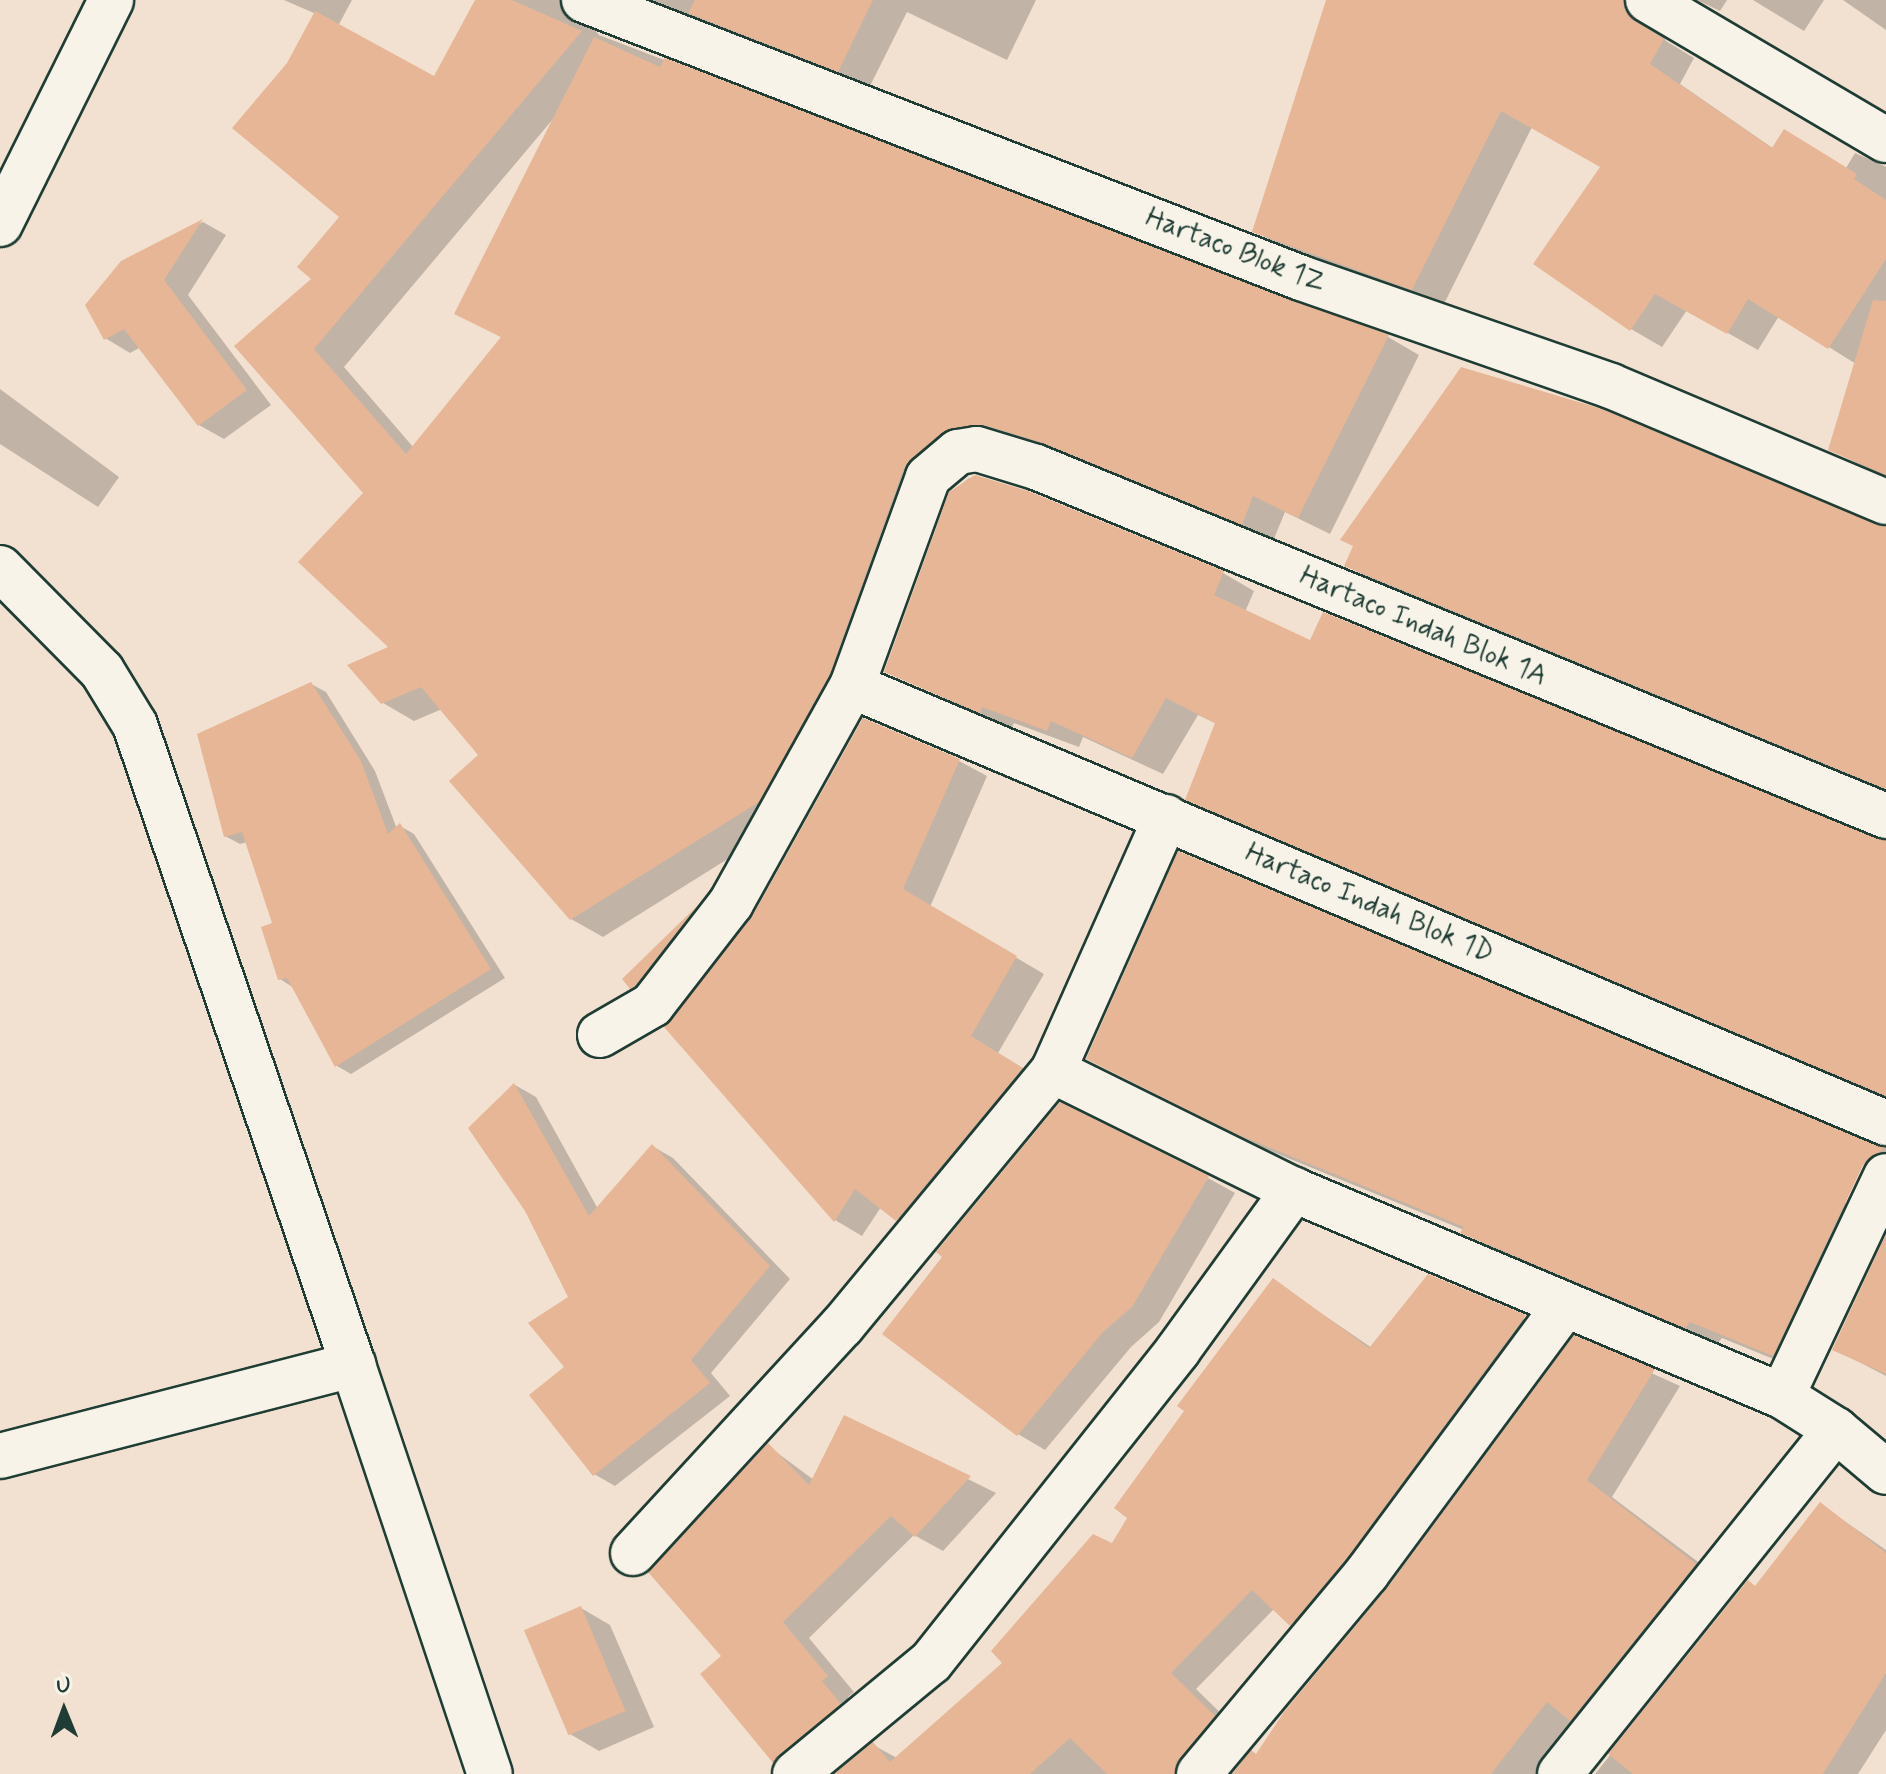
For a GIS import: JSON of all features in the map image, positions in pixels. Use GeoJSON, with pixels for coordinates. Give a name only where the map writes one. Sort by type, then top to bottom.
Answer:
{"type":"FeatureCollection","features":[{"type":"Feature","properties":{"kind":"street"},"geometry":{"type":"LineString","coordinates":[[0,224],[111,0]]}},
{"type":"Feature","properties":{"kind":"street","name":"Hartaco Blok 1Z"},"geometry":{"type":"LineString","coordinates":[[584,0],[1301,278],[1611,386],[1886,502]]}},
{"type":"Feature","properties":{"kind":"street"},"geometry":{"type":"LineString","coordinates":[[1648,0],[1886,140]]}},
{"type":"Feature","properties":{"kind":"street","name":"Hartaco Indah Blok 1A"},"geometry":{"type":"LineString","coordinates":[[852,686],[928,477],[958,452],[977,449],[1036,467],[1886,816]]}},
{"type":"Feature","properties":{"kind":"street"},"geometry":{"type":"LineString","coordinates":[[0,568],[102,671],[135,725],[490,1774]]}},
{"type":"Feature","properties":{"kind":"street"},"geometry":{"type":"LineString","coordinates":[[600,1035],[652,1005],[688,965],[731,903],[852,686]]}},
{"type":"Feature","properties":{"kind":"street","name":"Hartaco Indah Blok 1D"},"geometry":{"type":"LineString","coordinates":[[852,686],[1886,1123]]}},
{"type":"Feature","properties":{"kind":"street"},"geometry":{"type":"LineString","coordinates":[[633,1553],[842,1326],[1053,1071],[1166,817]]}},
{"type":"Feature","properties":{"kind":"street"},"geometry":{"type":"LineString","coordinates":[[1053,1071],[1294,1190],[1782,1396],[1836,1430],[1886,1472]]}},
{"type":"Feature","properties":{"kind":"street"},"geometry":{"type":"LineString","coordinates":[[1782,1396],[1884,1184]]}},
{"type":"Feature","properties":{"kind":"street"},"geometry":{"type":"LineString","coordinates":[[795,1774],[931,1662],[1178,1350],[1294,1190]]}},
{"type":"Feature","properties":{"kind":"street"},"geometry":{"type":"LineString","coordinates":[[1199,1774],[1367,1573],[1565,1305]]}},
{"type":"Feature","properties":{"kind":"street"},"geometry":{"type":"LineString","coordinates":[[0,1456],[353,1365]]}},
{"type":"Feature","properties":{"kind":"street"},"geometry":{"type":"LineString","coordinates":[[1560,1774],[1836,1430]]}},
{"type":"Feature","properties":{"kind":"building"},"geometry":{"type":"Polygon","coordinates":[[[475,0],[512,0],[582,31],[314,349],[406,454],[501,337],[454,314],[594,37],[660,67],[665,58],[1389,335],[1298,518],[1253,496],[1242,525],[1043,443],[984,425],[942,433],[904,468],[829,676],[759,802],[570,920],[449,781],[478,755],[421,687],[381,704],[347,665],[388,647],[298,562],[363,493],[234,346],[311,279],[297,267],[339,217],[232,128],[287,63],[315,11],[434,76],[475,0]]]}},
{"type":"Feature","properties":{"kind":"building"},"geometry":{"type":"Polygon","coordinates":[[[695,0],[873,0],[838,72],[688,13],[695,0]]]}},
{"type":"Feature","properties":{"kind":"building"},"geometry":{"type":"Polygon","coordinates":[[[1326,0],[1623,0],[1635,21],[1664,39],[1650,64],[1772,148],[1784,129],[1857,174],[1854,179],[1886,200],[1886,259],[1828,349],[1748,299],[1727,334],[1655,294],[1630,331],[1533,264],[1600,167],[1501,111],[1412,290],[1252,232],[1326,0]]]}},
{"type":"Feature","properties":{"kind":"building"},"geometry":{"type":"Polygon","coordinates":[[[203,219],[164,280],[247,390],[198,426],[124,329],[104,340],[85,305],[121,261],[203,219]]]}},
{"type":"Feature","properties":{"kind":"building"},"geometry":{"type":"Polygon","coordinates":[[[1873,300],[1886,301],[1886,475],[1828,450],[1873,300]]]}},
{"type":"Feature","properties":{"kind":"building"},"geometry":{"type":"Polygon","coordinates":[[[1461,367],[1602,409],[1886,526],[1886,789],[1344,566],[1353,546],[1340,540],[1461,367]]]}},
{"type":"Feature","properties":{"kind":"building"},"geometry":{"type":"Polygon","coordinates":[[[975,475],[1028,491],[1224,571],[1214,595],[1310,640],[1323,612],[1886,840],[1886,1096],[1185,800],[1215,723],[1166,698],[1132,758],[1051,721],[1047,731],[982,707],[980,713],[884,672],[949,492],[975,475]]]}},
{"type":"Feature","properties":{"kind":"building"},"geometry":{"type":"Polygon","coordinates":[[[311,682],[361,761],[388,834],[400,823],[491,969],[335,1067],[287,978],[278,980],[261,927],[272,923],[242,832],[224,837],[197,734],[311,682]]]}},
{"type":"Feature","properties":{"kind":"building"},"geometry":{"type":"Polygon","coordinates":[[[863,718],[960,759],[903,889],[1017,956],[971,1036],[1023,1068],[896,1221],[855,1189],[834,1222],[664,1027],[753,915],[863,718]]]}},
{"type":"Feature","properties":{"kind":"building"},"geometry":{"type":"Polygon","coordinates":[[[1178,851],[1886,1147],[1863,1165],[1773,1356],[1690,1322],[1685,1328],[1460,1233],[1464,1227],[1234,1133],[1086,1059],[1178,851]]]}},
{"type":"Feature","properties":{"kind":"building"},"geometry":{"type":"Polygon","coordinates":[[[697,906],[635,986],[630,989],[622,979],[697,906]]]}},
{"type":"Feature","properties":{"kind":"building"},"geometry":{"type":"Polygon","coordinates":[[[514,1083],[589,1216],[652,1144],[770,1266],[691,1360],[710,1383],[593,1476],[529,1395],[564,1367],[528,1323],[568,1297],[525,1211],[468,1128],[514,1083]]]}},
{"type":"Feature","properties":{"kind":"building"},"geometry":{"type":"Polygon","coordinates":[[[1060,1102],[1209,1176],[1132,1307],[1103,1332],[1017,1436],[882,1334],[942,1257],[936,1252],[1060,1102]]]}},
{"type":"Feature","properties":{"kind":"building"},"geometry":{"type":"Polygon","coordinates":[[[1886,1234],[1886,1374],[1832,1350],[1886,1234]]]}},
{"type":"Feature","properties":{"kind":"building"},"geometry":{"type":"Polygon","coordinates":[[[1428,1274],[1526,1315],[1347,1558],[1290,1626],[1252,1590],[1171,1673],[1215,1716],[1180,1758],[1175,1774],[1107,1774],[1070,1738],[1030,1774],[834,1774],[873,1742],[890,1762],[1002,1663],[991,1651],[1093,1534],[1112,1543],[1127,1518],[1114,1508],[1184,1411],[1177,1406],[1273,1278],[1369,1348],[1428,1274]]]}},
{"type":"Feature","properties":{"kind":"building"},"geometry":{"type":"Polygon","coordinates":[[[1574,1335],[1655,1369],[1587,1480],[1696,1564],[1570,1721],[1547,1702],[1491,1774],[1232,1774],[1251,1750],[1256,1754],[1284,1712],[1387,1588],[1574,1335]]]}},
{"type":"Feature","properties":{"kind":"building"},"geometry":{"type":"Polygon","coordinates":[[[844,1415],[971,1476],[915,1537],[891,1516],[783,1622],[828,1676],[822,1681],[841,1704],[773,1763],[700,1674],[721,1656],[648,1572],[768,1443],[809,1485],[844,1415]]]}},
{"type":"Feature","properties":{"kind":"building"},"geometry":{"type":"Polygon","coordinates":[[[1820,1502],[1886,1553],[1886,1673],[1823,1774],[1633,1774],[1608,1754],[1748,1580],[1755,1586],[1820,1502]]]}},
{"type":"Feature","properties":{"kind":"building"},"geometry":{"type":"Polygon","coordinates":[[[581,1606],[626,1711],[568,1735],[524,1630],[581,1606]]]}}]}
